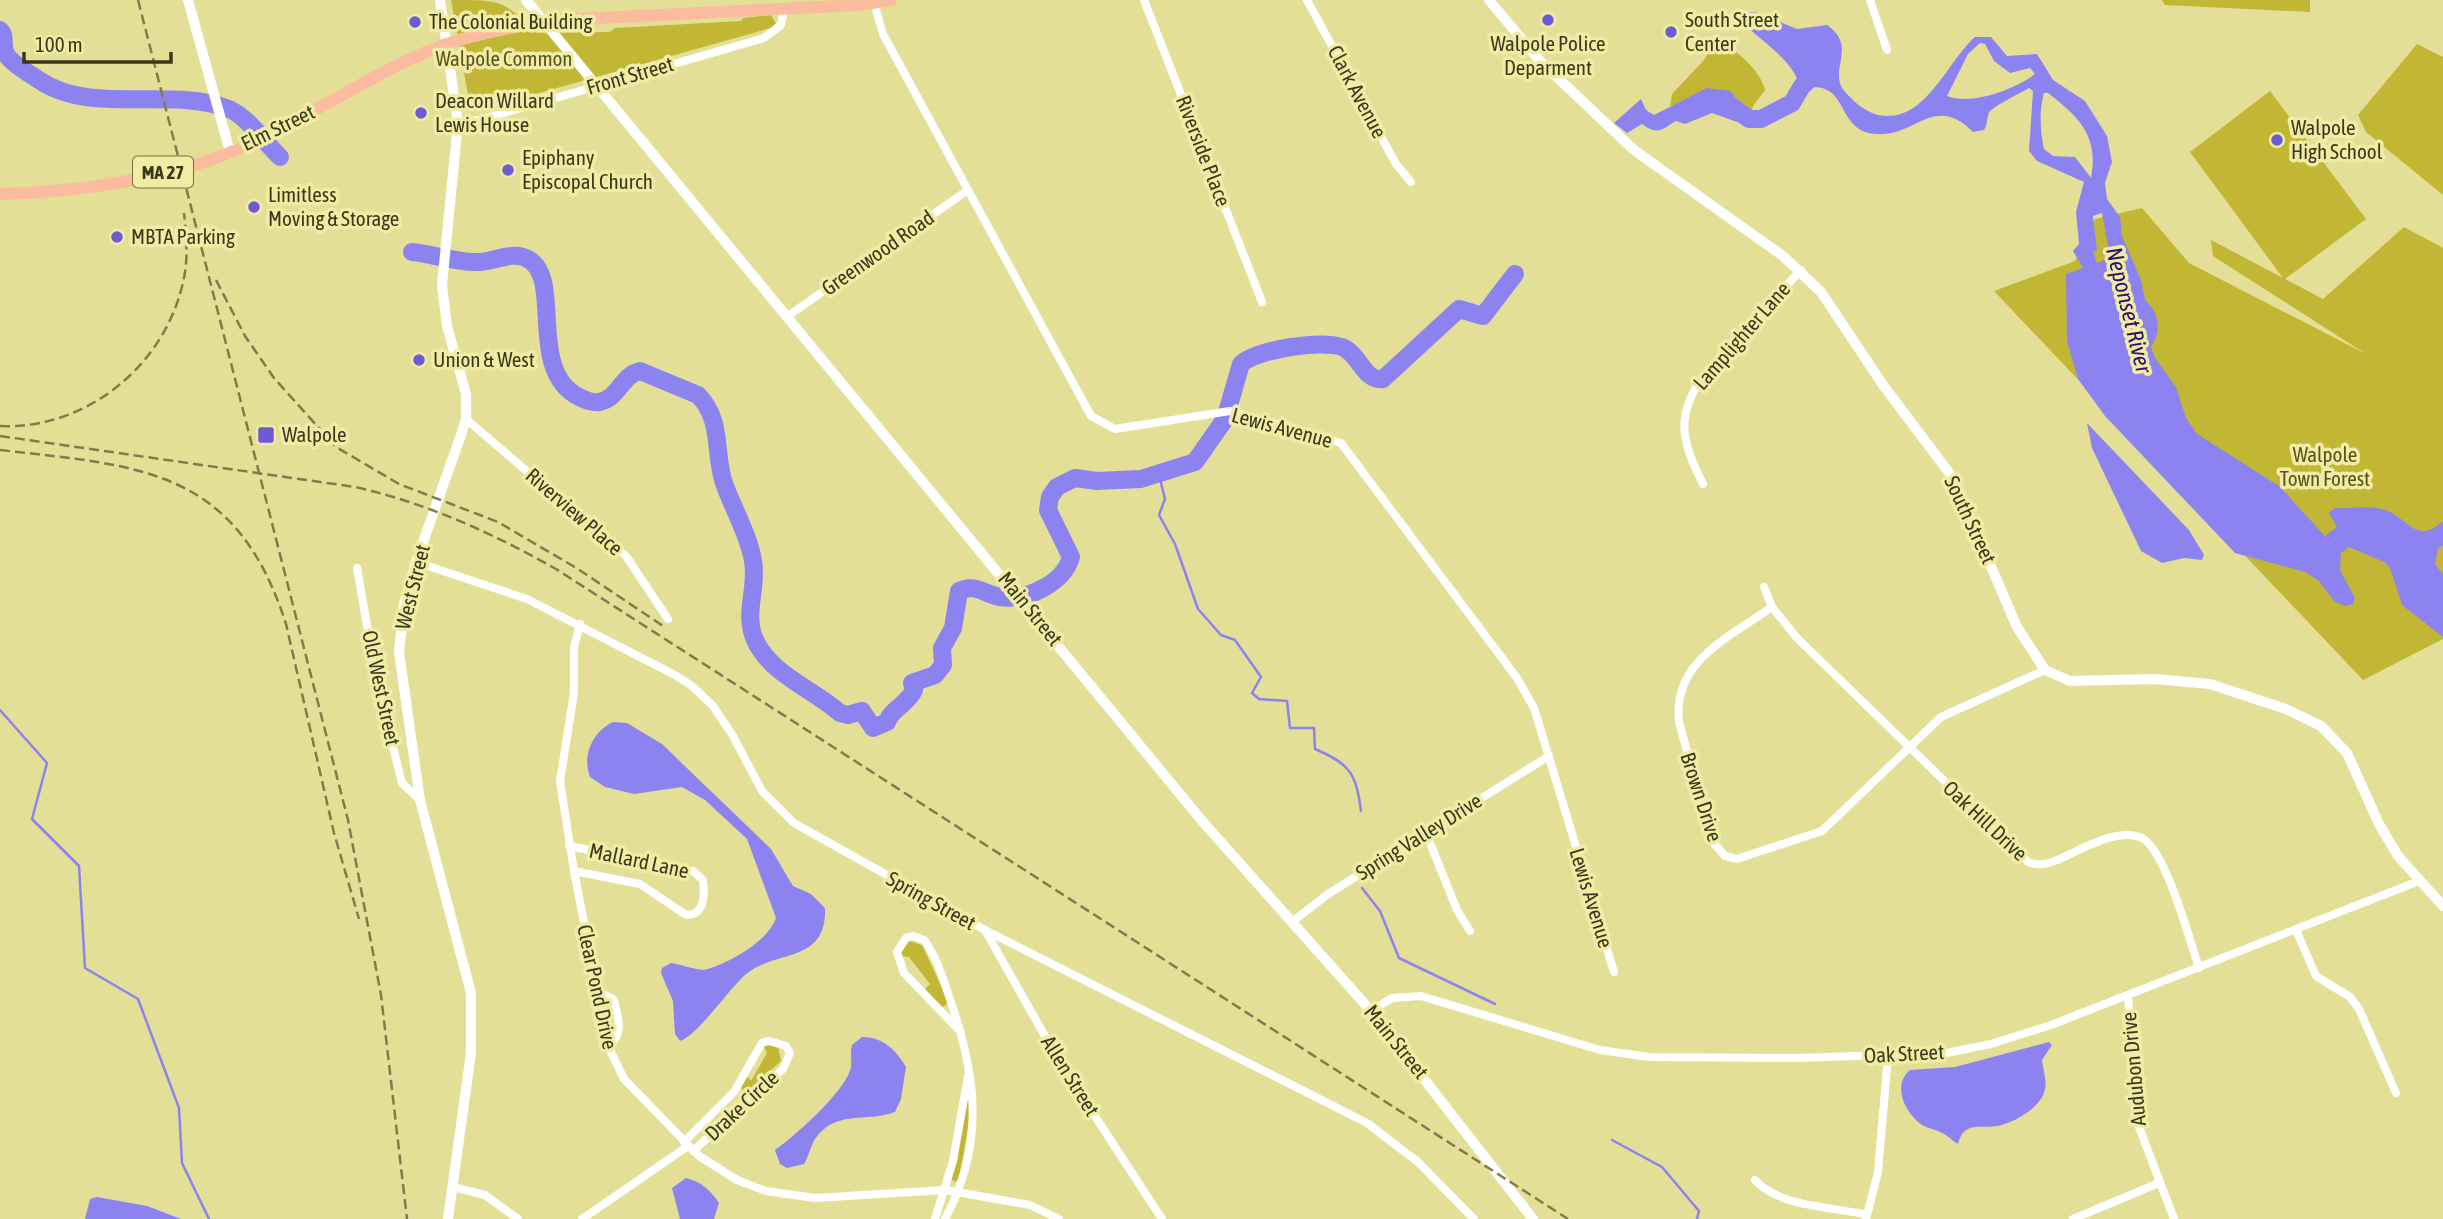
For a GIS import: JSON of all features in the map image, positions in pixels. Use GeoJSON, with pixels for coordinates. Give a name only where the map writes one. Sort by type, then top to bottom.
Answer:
{"type":"FeatureCollection","features":[{"type":"Feature","properties":{"kind":"main road","name":"Elm Street"},"geometry":{"type":"LineString","coordinates":[[0,194],[73,191],[203,162],[260,138],[446,44],[545,22],[785,9],[891,0]]}},
{"type":"Feature","properties":{"kind":"street","name":"West Street"},"geometry":{"type":"LineString","coordinates":[[440,0],[458,123],[443,263],[445,312],[466,394],[466,419],[404,604],[400,652],[420,800],[471,993],[471,1053],[448,1219]]}},
{"type":"Feature","properties":{"kind":"street","name":"Main Street"},"geometry":{"type":"LineString","coordinates":[[526,0],[1203,822],[1371,1011],[1531,1219]]}},
{"type":"Feature","properties":{"kind":"street","name":"Riverside Place"},"geometry":{"type":"LineString","coordinates":[[1144,0],[1262,302]]}},
{"type":"Feature","properties":{"kind":"street","name":"Clark Avenue"},"geometry":{"type":"LineString","coordinates":[[1307,0],[1396,164],[1411,182]]}},
{"type":"Feature","properties":{"kind":"street","name":"South Street"},"geometry":{"type":"LineString","coordinates":[[1489,0],[1541,61],[1634,150],[1801,270],[1821,292],[1883,385],[1953,478],[2017,627],[2045,670]]}},
{"type":"Feature","properties":{"kind":"street"},"geometry":{"type":"LineString","coordinates":[[1870,0],[1888,50]]}},
{"type":"Feature","properties":{"kind":"street"},"geometry":{"type":"LineString","coordinates":[[191,1],[213,99],[230,152]]}},
{"type":"Feature","properties":{"kind":"street","name":"Lewis Avenue"},"geometry":{"type":"LineString","coordinates":[[874,1],[883,34],[1091,416],[1115,429],[1225,411],[1340,443],[1517,678],[1534,708],[1614,972]]}},
{"type":"Feature","properties":{"kind":"street","name":"Front Street"},"geometry":{"type":"LineString","coordinates":[[458,123],[480,120],[764,38],[781,25],[785,9]]}},
{"type":"Feature","properties":{"kind":"street","name":"Greenwood Road"},"geometry":{"type":"LineString","coordinates":[[788,316],[968,190]]}},
{"type":"Feature","properties":{"kind":"street","name":"Lamplighter Lane"},"geometry":{"type":"LineString","coordinates":[[1703,484],[1685,439],[1685,411],[1690,398],[1702,377],[1801,270]]}},
{"type":"Feature","properties":{"kind":"street","name":"Riverview Place"},"geometry":{"type":"LineString","coordinates":[[466,419],[626,556],[668,619]]}},
{"type":"Feature","properties":{"kind":"street","name":"Spring Street"},"geometry":{"type":"LineString","coordinates":[[416,562],[527,599],[675,675],[704,695],[733,736],[762,791],[781,813],[985,930],[1367,1123],[1418,1162],[1474,1219]]}},
{"type":"Feature","properties":{"kind":"street","name":"Old West Street"},"geometry":{"type":"LineString","coordinates":[[357,568],[377,683],[402,783],[420,800]]}},
{"type":"Feature","properties":{"kind":"street","name":"Oak Hill Drive"},"geometry":{"type":"LineString","coordinates":[[1763,587],[1772,607],[1797,638],[2013,851],[2035,865],[2048,864],[2119,836],[2140,837],[2147,842],[2161,862],[2199,968]]}},
{"type":"Feature","properties":{"kind":"street","name":"Brown Drive"},"geometry":{"type":"LineString","coordinates":[[1772,607],[1702,656],[1681,686],[1677,704],[1683,739],[1711,840],[1725,856],[1737,859],[1822,831],[1844,813],[1941,717],[2045,670]]}},
{"type":"Feature","properties":{"kind":"street","name":"Clear Pond Drive"},"geometry":{"type":"LineString","coordinates":[[580,624],[575,640],[573,693],[561,771],[569,846],[596,990],[608,1046],[624,1079],[688,1146],[737,1180],[778,1194],[828,1198],[945,1190],[1030,1205],[1059,1219]]}},
{"type":"Feature","properties":{"kind":"street"},"geometry":{"type":"LineString","coordinates":[[2045,670],[2070,681],[2155,678],[2210,684],[2287,709],[2321,726],[2347,752],[2388,840],[2419,881],[2443,905]]}},
{"type":"Feature","properties":{"kind":"street","name":"Spring Valley Drive"},"geometry":{"type":"LineString","coordinates":[[1292,922],[1328,894],[1549,756]]}},
{"type":"Feature","properties":{"kind":"street"},"geometry":{"type":"LineString","coordinates":[[1426,833],[1457,911],[1469,932]]}},
{"type":"Feature","properties":{"kind":"street","name":"Mallard Lane"},"geometry":{"type":"LineString","coordinates":[[569,846],[694,872],[703,880],[705,896],[700,909],[692,915],[686,915],[640,884],[574,871]]}},
{"type":"Feature","properties":{"kind":"street","name":"Oak Street"},"geometry":{"type":"LineString","coordinates":[[1371,1011],[1392,998],[1421,996],[1600,1050],[1649,1057],[1888,1056],[1947,1053],[1991,1044],[2128,995],[2419,881]]}},
{"type":"Feature","properties":{"kind":"street","name":"Allen Street"},"geometry":{"type":"LineString","coordinates":[[985,930],[1059,1061],[1162,1219]]}},
{"type":"Feature","properties":{"kind":"street"},"geometry":{"type":"LineString","coordinates":[[2296,930],[2316,976],[2350,997],[2359,1009],[2396,1093]]}},
{"type":"Feature","properties":{"kind":"street"},"geometry":{"type":"LineString","coordinates":[[945,1219],[960,1192],[974,1107],[961,1032],[929,946],[919,938],[906,939],[897,952],[904,973],[961,1032]]}},
{"type":"Feature","properties":{"kind":"street"},"geometry":{"type":"LineString","coordinates":[[596,990],[614,1000],[620,1032],[617,1040],[608,1046]]}},
{"type":"Feature","properties":{"kind":"street","name":"Audubon Drive"},"geometry":{"type":"LineString","coordinates":[[2128,995],[2136,1119],[2174,1219]]}},
{"type":"Feature","properties":{"kind":"street","name":"Drake Circle"},"geometry":{"type":"LineString","coordinates":[[769,1041],[786,1046],[790,1053],[789,1061],[688,1146],[734,1092],[762,1043],[769,1041]]}},
{"type":"Feature","properties":{"kind":"street"},"geometry":{"type":"LineString","coordinates":[[1755,1180],[1763,1189],[1779,1198],[1866,1217],[1878,1172],[1888,1056]]}},
{"type":"Feature","properties":{"kind":"street"},"geometry":{"type":"LineString","coordinates":[[935,1219],[945,1190],[968,1069]]}},
{"type":"Feature","properties":{"kind":"street"},"geometry":{"type":"LineString","coordinates":[[734,1092],[744,1101]]}},
{"type":"Feature","properties":{"kind":"street"},"geometry":{"type":"LineString","coordinates":[[582,1219],[688,1146]]}},
{"type":"Feature","properties":{"kind":"street"},"geometry":{"type":"LineString","coordinates":[[2073,1219],[2159,1183]]}},
{"type":"Feature","properties":{"kind":"street"},"geometry":{"type":"LineString","coordinates":[[453,1186],[485,1195],[518,1219]]}},
{"type":"Feature","properties":{"kind":"green space","name":"Walpole Common"},"geometry":{"type":"Polygon","coordinates":[[[451,0],[500,4],[537,33],[610,32],[615,28],[741,21],[743,18],[771,15],[776,24],[771,28],[479,110],[470,105],[451,0]]]}},
{"type":"Feature","properties":{"kind":"green space"},"geometry":{"type":"Polygon","coordinates":[[[2162,0],[2310,0],[2310,12],[2165,5],[2162,0]]]}},
{"type":"Feature","properties":{"kind":"green space"},"geometry":{"type":"Polygon","coordinates":[[[1718,36],[1746,60],[1758,74],[1765,90],[1753,106],[1749,119],[1731,91],[1670,106],[1672,94],[1704,60],[1718,36]]]}},
{"type":"Feature","properties":{"kind":"green space"},"geometry":{"type":"Polygon","coordinates":[[[2417,44],[2443,57],[2443,195],[2366,132],[2358,115],[2417,44]]]}},
{"type":"Feature","properties":{"kind":"green space","name":"Walpole Town Forest"},"geometry":{"type":"Polygon","coordinates":[[[2270,91],[2366,219],[2285,279],[2323,299],[2404,227],[2443,248],[2443,639],[2363,680],[1994,291],[2075,261],[2095,219],[2142,208],[2189,263],[2366,354],[2213,256],[2211,240],[2283,278],[2190,152],[2270,91]]]}},
{"type":"Feature","properties":{"kind":"green space"},"geometry":{"type":"Polygon","coordinates":[[[909,941],[922,945],[948,1001],[946,1005],[942,1007],[924,990],[930,984],[909,957],[901,956],[900,951],[909,941]]]}},
{"type":"Feature","properties":{"kind":"green space"},"geometry":{"type":"Polygon","coordinates":[[[763,1044],[778,1047],[781,1061],[746,1093],[740,1087],[746,1075],[751,1081],[767,1053],[763,1044]]]}},
{"type":"Feature","properties":{"kind":"green space"},"geometry":{"type":"Polygon","coordinates":[[[967,1098],[970,1099],[970,1116],[959,1178],[955,1182],[951,1179],[967,1098]]]}},
{"type":"Feature","properties":{"kind":"water"},"geometry":{"type":"Polygon","coordinates":[[[1743,12],[1755,12],[1797,29],[1827,25],[1835,32],[1842,47],[1839,76],[1842,88],[1867,111],[1883,116],[1899,114],[1916,106],[1933,90],[1975,37],[1991,37],[2007,56],[2037,54],[2053,80],[2085,101],[2107,136],[2112,162],[2105,183],[2107,199],[2120,217],[2122,236],[2141,280],[2145,300],[2156,316],[2157,335],[2151,347],[2155,358],[2176,387],[2186,418],[2197,434],[2279,486],[2325,536],[2337,527],[2329,513],[2335,508],[2367,507],[2385,510],[2412,528],[2426,531],[2443,521],[2443,545],[2438,549],[2435,564],[2443,574],[2443,637],[2402,605],[2390,568],[2384,562],[2349,547],[2341,553],[2340,570],[2355,598],[2353,604],[2345,606],[2334,601],[2319,581],[2305,572],[2235,553],[2105,416],[2078,379],[2067,341],[2066,274],[2083,268],[2073,251],[2079,244],[2076,212],[2084,182],[2037,161],[2029,151],[2033,91],[2029,88],[1991,110],[1984,130],[1973,132],[1959,121],[1947,116],[1936,116],[1891,133],[1864,131],[1855,126],[1838,101],[1824,89],[1812,87],[1803,96],[1796,92],[1799,85],[1796,76],[1783,59],[1740,21],[1743,12]],[[1980,43],[1968,54],[1947,96],[1968,99],[1993,94],[2017,85],[2035,74],[2030,68],[2010,73],[1994,61],[1985,44],[1980,43]],[[2044,93],[2041,121],[2044,149],[2053,156],[2075,157],[2091,178],[2092,150],[2084,129],[2069,110],[2048,93],[2044,93]],[[2102,213],[2093,216],[2097,250],[2093,252],[2097,263],[2110,257],[2102,213]]]}},
{"type":"Feature","properties":{"kind":"water"},"geometry":{"type":"Polygon","coordinates":[[[1707,88],[1731,91],[1749,119],[1737,122],[1712,113],[1685,124],[1676,121],[1660,130],[1652,130],[1642,124],[1627,133],[1614,123],[1641,99],[1646,110],[1654,115],[1707,88]]]}},
{"type":"Feature","properties":{"kind":"water"},"geometry":{"type":"Polygon","coordinates":[[[2087,423],[2189,530],[2204,555],[2202,560],[2184,558],[2162,563],[2141,551],[2092,448],[2087,423]]]}},
{"type":"Feature","properties":{"kind":"water"},"geometry":{"type":"Polygon","coordinates":[[[613,722],[627,723],[662,744],[771,849],[793,886],[811,894],[825,908],[823,926],[817,939],[797,953],[757,967],[745,975],[704,1022],[680,1041],[675,1034],[673,1001],[661,973],[662,968],[671,963],[700,969],[717,966],[738,956],[757,942],[772,927],[776,918],[747,839],[705,800],[682,787],[634,794],[605,787],[590,777],[587,761],[591,745],[599,732],[613,722]]]}},
{"type":"Feature","properties":{"kind":"water"},"geometry":{"type":"Polygon","coordinates":[[[862,1037],[883,1042],[898,1055],[906,1067],[901,1099],[895,1112],[852,1118],[832,1124],[815,1139],[804,1164],[787,1168],[780,1164],[775,1150],[806,1124],[840,1088],[851,1067],[852,1045],[862,1037]]]}},
{"type":"Feature","properties":{"kind":"water"},"geometry":{"type":"Polygon","coordinates":[[[2049,1042],[2052,1045],[2042,1060],[2045,1089],[2039,1102],[2027,1113],[2005,1124],[1974,1127],[1964,1131],[1958,1144],[1917,1121],[1903,1100],[1902,1084],[1910,1070],[1955,1067],[2049,1042]]]}},
{"type":"Feature","properties":{"kind":"water"},"geometry":{"type":"Polygon","coordinates":[[[686,1178],[705,1187],[719,1203],[714,1219],[680,1219],[672,1188],[686,1178]]]}},
{"type":"Feature","properties":{"kind":"water"},"geometry":{"type":"Polygon","coordinates":[[[97,1197],[147,1206],[181,1219],[85,1219],[90,1199],[97,1197]]]}},
{"type":"Feature","properties":{"kind":"waterway","name":"Neponset River"},"geometry":{"type":"LineString","coordinates":[[0,30],[8,57],[31,75],[60,91],[107,99],[183,100],[229,109],[250,124],[280,157]]}},
{"type":"Feature","properties":{"kind":"waterway","name":"Neponset River"},"geometry":{"type":"LineString","coordinates":[[1730,105],[1749,119],[1761,119],[1792,103],[1802,86],[1812,77]]}},
{"type":"Feature","properties":{"kind":"waterway","name":"Neponset River"},"geometry":{"type":"LineString","coordinates":[[412,252],[467,262],[482,262],[509,256],[528,259],[538,269],[544,285],[549,346],[554,367],[563,384],[579,397],[594,402],[606,400],[628,377],[640,371],[698,395],[712,416],[721,474],[751,552],[754,581],[750,620],[755,640],[771,663],[782,672],[840,713],[848,715],[862,711],[873,728],[887,722],[892,713],[908,699],[914,690],[912,683],[935,675],[943,665],[942,648],[953,628],[959,591],[970,588],[1000,597],[1022,596],[1043,588],[1061,575],[1071,557],[1048,510],[1050,497],[1057,487],[1075,478],[1097,481],[1141,479],[1195,462],[1225,419],[1241,364],[1261,354],[1305,345],[1342,347],[1348,350],[1371,376],[1383,379],[1459,309],[1483,316],[1515,274]]}},
{"type":"Feature","properties":{"kind":"waterway"},"geometry":{"type":"LineString","coordinates":[[1159,475],[1165,499],[1159,515],[1175,544],[1198,609],[1221,635],[1235,640],[1261,677],[1252,693],[1259,699],[1287,701],[1290,728],[1314,728],[1315,749],[1344,765],[1349,771],[1357,787],[1361,811]]}},
{"type":"Feature","properties":{"kind":"waterway"},"geometry":{"type":"LineString","coordinates":[[0,710],[47,763],[32,819],[79,866],[85,968],[138,999],[179,1108],[182,1163],[209,1219]]}},
{"type":"Feature","properties":{"kind":"waterway"},"geometry":{"type":"LineString","coordinates":[[1362,888],[1380,911],[1399,958],[1495,1004]]}},
{"type":"Feature","properties":{"kind":"waterway"},"geometry":{"type":"LineString","coordinates":[[1612,1140],[1662,1167],[1699,1211],[1697,1219]]}},
{"type":"Feature","properties":{"kind":"railway"},"geometry":{"type":"LineString","coordinates":[[138,0],[348,820],[381,995],[407,1219]]}},
{"type":"Feature","properties":{"kind":"railway"},"geometry":{"type":"LineString","coordinates":[[0,426],[33,424],[65,416],[94,402],[121,384],[144,360],[163,334],[177,304],[186,265],[184,213]]}},
{"type":"Feature","properties":{"kind":"railway"},"geometry":{"type":"LineString","coordinates":[[216,280],[245,336],[274,378],[336,447],[399,484],[498,522],[578,569],[666,628]]}},
{"type":"Feature","properties":{"kind":"railway"},"geometry":{"type":"LineString","coordinates":[[0,436],[355,487],[433,510],[508,543],[556,569],[1568,1219]]}},
{"type":"Feature","properties":{"kind":"railway"},"geometry":{"type":"LineString","coordinates":[[0,450],[97,462],[139,471],[177,484],[211,505],[240,533],[265,572],[286,624],[334,833],[359,919]]}},
{"type":"Feature","properties":{"kind":"place","name":"Walpole Police Deparment"},"geometry":{"type":"Point","coordinates":[1548,20]}},
{"type":"Feature","properties":{"kind":"place","name":"The Colonial Building"},"geometry":{"type":"Point","coordinates":[415,22]}},
{"type":"Feature","properties":{"kind":"place","name":"South Street Center"},"geometry":{"type":"Point","coordinates":[1671,32]}},
{"type":"Feature","properties":{"kind":"place","name":"Deacon Willard Lewis House"},"geometry":{"type":"Point","coordinates":[421,113]}},
{"type":"Feature","properties":{"kind":"place","name":"Walpole High School"},"geometry":{"type":"Point","coordinates":[2277,140]}},
{"type":"Feature","properties":{"kind":"place","name":"Epiphany Episcopal Church"},"geometry":{"type":"Point","coordinates":[508,170]}},
{"type":"Feature","properties":{"kind":"place","name":"Limitless Moving & Storage"},"geometry":{"type":"Point","coordinates":[254,207]}},
{"type":"Feature","properties":{"kind":"place","name":"MBTA Parking"},"geometry":{"type":"Point","coordinates":[117,237]}},
{"type":"Feature","properties":{"kind":"place","name":"Union & West"},"geometry":{"type":"Point","coordinates":[419,360]}},
{"type":"Feature","properties":{"kind":"place","name":"Walpole"},"geometry":{"type":"Point","coordinates":[266,435]}}]}
